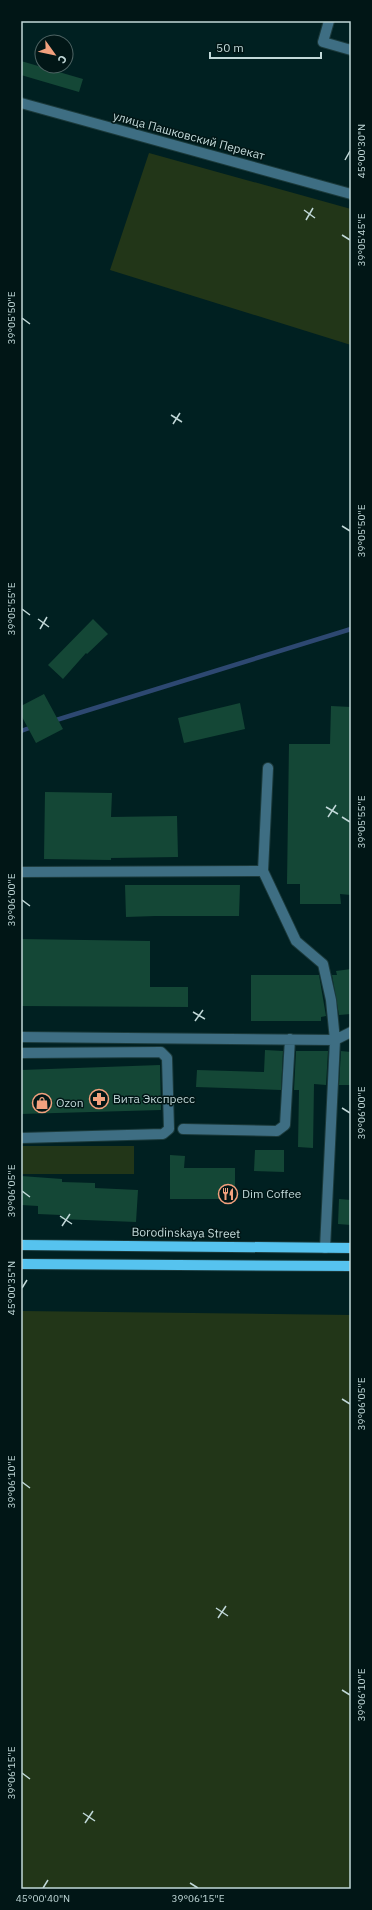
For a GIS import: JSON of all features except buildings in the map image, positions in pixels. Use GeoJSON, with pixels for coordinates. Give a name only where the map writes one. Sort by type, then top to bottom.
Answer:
{"type":"FeatureCollection","features":[{"type":"Feature","properties":{"kind":"main road","name":"Borodinskaya Street"},"geometry":{"type":"LineString","coordinates":[[21,1245],[351,1248]]}},
{"type":"Feature","properties":{"kind":"main road"},"geometry":{"type":"LineString","coordinates":[[21,1264],[351,1266]]}},
{"type":"Feature","properties":{"kind":"street"},"geometry":{"type":"LineString","coordinates":[[329,21],[324,42],[351,50]]}},
{"type":"Feature","properties":{"kind":"street","name":"улица Пашковский Перекат"},"geometry":{"type":"LineString","coordinates":[[21,103],[351,194]]}},
{"type":"Feature","properties":{"kind":"street"},"geometry":{"type":"LineString","coordinates":[[268,768],[263,871],[296,941],[324,964],[335,1040],[325,1248]]}},
{"type":"Feature","properties":{"kind":"street"},"geometry":{"type":"LineString","coordinates":[[21,872],[263,871]]}},
{"type":"Feature","properties":{"kind":"street"},"geometry":{"type":"LineString","coordinates":[[21,1037],[335,1040],[351,1032]]}},
{"type":"Feature","properties":{"kind":"street"},"geometry":{"type":"LineString","coordinates":[[183,1129],[277,1131],[285,1125],[290,1039]]}},
{"type":"Feature","properties":{"kind":"street"},"geometry":{"type":"LineString","coordinates":[[21,1053],[161,1052],[167,1058],[169,1129],[163,1134],[21,1138]]}},
{"type":"Feature","properties":{"kind":"green space"},"geometry":{"type":"Polygon","coordinates":[[[149,153],[351,209],[351,345],[110,270],[149,153]]]}},
{"type":"Feature","properties":{"kind":"green space"},"geometry":{"type":"Polygon","coordinates":[[[21,1146],[134,1146],[134,1174],[21,1174],[21,1146]]]}},
{"type":"Feature","properties":{"kind":"green space"},"geometry":{"type":"Polygon","coordinates":[[[21,1311],[351,1315],[351,1889],[21,1889],[21,1311]]]}},
{"type":"Feature","properties":{"kind":"waterway"},"geometry":{"type":"LineString","coordinates":[[53,721],[351,629]]}},
{"type":"Feature","properties":{"kind":"waterway"},"geometry":{"type":"LineString","coordinates":[[21,731],[32,727]]}},
{"type":"Feature","properties":{"kind":"place","name":"Вита Экспресс"},"geometry":{"type":"Point","coordinates":[99,1099]}},
{"type":"Feature","properties":{"kind":"place","name":"Ozon"},"geometry":{"type":"Point","coordinates":[42,1103]}},
{"type":"Feature","properties":{"kind":"place","name":"Dim Coffee"},"geometry":{"type":"Point","coordinates":[228,1194]}}]}
